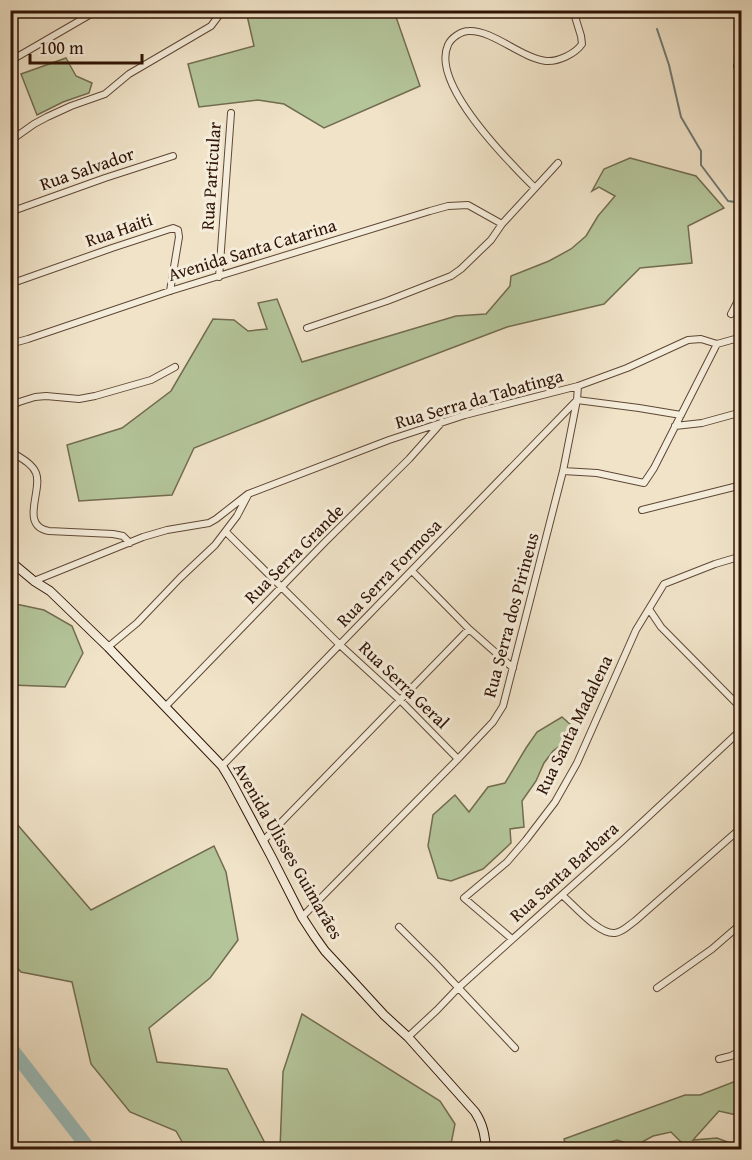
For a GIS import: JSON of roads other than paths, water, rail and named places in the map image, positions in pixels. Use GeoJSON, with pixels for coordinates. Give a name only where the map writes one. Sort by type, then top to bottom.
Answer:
{"type":"FeatureCollection","features":[{"type":"Feature","properties":{"kind":"main road","name":"Avenida Ulisses Guimarães"},"geometry":{"type":"LineString","coordinates":[[10,561],[50,591],[108,647],[222,766],[302,917],[325,951],[384,1015],[408,1037],[475,1112],[481,1121],[486,1149]]}},
{"type":"Feature","properties":{"kind":"street"},"geometry":{"type":"LineString","coordinates":[[10,61],[98,10]]}},
{"type":"Feature","properties":{"kind":"street"},"geometry":{"type":"LineString","coordinates":[[10,141],[47,117],[105,94],[129,74],[211,26],[223,10]]}},
{"type":"Feature","properties":{"kind":"street"},"geometry":{"type":"LineString","coordinates":[[535,188],[466,112],[451,81],[445,61],[445,52],[451,40],[463,32],[472,31],[536,58],[557,60],[573,52],[582,44],[573,10]]}},
{"type":"Feature","properties":{"kind":"street"},"geometry":{"type":"LineString","coordinates":[[741,54],[737,66],[741,76]]}},
{"type":"Feature","properties":{"kind":"street","name":"Rua Particular"},"geometry":{"type":"LineString","coordinates":[[219,277],[231,113]]}},
{"type":"Feature","properties":{"kind":"street","name":"Rua Salvador"},"geometry":{"type":"LineString","coordinates":[[10,212],[173,156]]}},
{"type":"Feature","properties":{"kind":"street"},"geometry":{"type":"LineString","coordinates":[[307,328],[451,276],[491,240],[501,224],[558,163]]}},
{"type":"Feature","properties":{"kind":"street","name":"Avenida Santa Catarina"},"geometry":{"type":"LineString","coordinates":[[10,344],[170,291],[448,206],[468,205],[501,224]]}},
{"type":"Feature","properties":{"kind":"street","name":"Rua Haiti"},"geometry":{"type":"LineString","coordinates":[[10,284],[173,228],[177,229],[179,234],[170,291]]}},
{"type":"Feature","properties":{"kind":"street"},"geometry":{"type":"LineString","coordinates":[[731,314],[741,293]]}},
{"type":"Feature","properties":{"kind":"street"},"geometry":{"type":"LineString","coordinates":[[562,471],[597,473],[644,483],[654,468],[717,344],[741,337]]}},
{"type":"Feature","properties":{"kind":"street","name":"Rua Serra da Tabatinga"},"geometry":{"type":"LineString","coordinates":[[34,581],[156,533],[209,523],[249,494],[389,440],[495,407],[578,386],[627,368],[683,342],[701,339],[717,344]]}},
{"type":"Feature","properties":{"kind":"street"},"geometry":{"type":"LineString","coordinates":[[10,407],[35,397],[79,399],[95,396],[151,380],[175,367]]}},
{"type":"Feature","properties":{"kind":"street","name":"Rua Serra dos Pirineus"},"geometry":{"type":"LineString","coordinates":[[302,917],[499,715],[513,668],[562,471],[578,386]]}},
{"type":"Feature","properties":{"kind":"street"},"geometry":{"type":"LineString","coordinates":[[577,400],[681,415]]}},
{"type":"Feature","properties":{"kind":"street","name":"Rua Serra Formosa"},"geometry":{"type":"LineString","coordinates":[[222,766],[577,400]]}},
{"type":"Feature","properties":{"kind":"street"},"geometry":{"type":"LineString","coordinates":[[675,426],[702,423],[741,412]]}},
{"type":"Feature","properties":{"kind":"street","name":"Rua Serra Grande"},"geometry":{"type":"LineString","coordinates":[[165,707],[443,422]]}},
{"type":"Feature","properties":{"kind":"street"},"geometry":{"type":"LineString","coordinates":[[10,451],[30,465],[37,475],[33,513],[39,527],[49,531],[113,534],[123,536],[130,543]]}},
{"type":"Feature","properties":{"kind":"street"},"geometry":{"type":"LineString","coordinates":[[642,510],[741,485]]}},
{"type":"Feature","properties":{"kind":"street"},"geometry":{"type":"LineString","coordinates":[[108,647],[137,623],[215,545],[237,516],[249,494]]}},
{"type":"Feature","properties":{"kind":"street","name":"Rua Serra Geral"},"geometry":{"type":"LineString","coordinates":[[226,532],[458,759]]}},
{"type":"Feature","properties":{"kind":"street","name":"Rua Santa Madalena"},"geometry":{"type":"LineString","coordinates":[[512,939],[464,898],[507,862],[555,802],[577,763],[636,630],[664,584],[741,556]]}},
{"type":"Feature","properties":{"kind":"street"},"geometry":{"type":"LineString","coordinates":[[412,571],[469,629],[513,668]]}},
{"type":"Feature","properties":{"kind":"street"},"geometry":{"type":"LineString","coordinates":[[649,609],[661,627],[741,708]]}},
{"type":"Feature","properties":{"kind":"street"},"geometry":{"type":"LineString","coordinates":[[263,841],[469,629]]}},
{"type":"Feature","properties":{"kind":"street","name":"Rua Santa Barbara"},"geometry":{"type":"LineString","coordinates":[[408,1037],[458,988],[741,729]]}},
{"type":"Feature","properties":{"kind":"street"},"geometry":{"type":"LineString","coordinates":[[562,895],[600,929],[611,933],[620,931],[741,827]]}},
{"type":"Feature","properties":{"kind":"street"},"geometry":{"type":"LineString","coordinates":[[657,987],[712,949],[741,923]]}},
{"type":"Feature","properties":{"kind":"street"},"geometry":{"type":"LineString","coordinates":[[399,927],[515,1048]]}},
{"type":"Feature","properties":{"kind":"street"},"geometry":{"type":"LineString","coordinates":[[718,1059],[731,1056],[741,1050]]}},
{"type":"Feature","properties":{"kind":"waterway"},"geometry":{"type":"LineString","coordinates":[[657,29],[669,65],[681,117],[701,151],[701,165],[728,201],[742,203]]}},
{"type":"Feature","properties":{"kind":"waterway"},"geometry":{"type":"LineString","coordinates":[[10,1047],[90,1150]]}}]}
